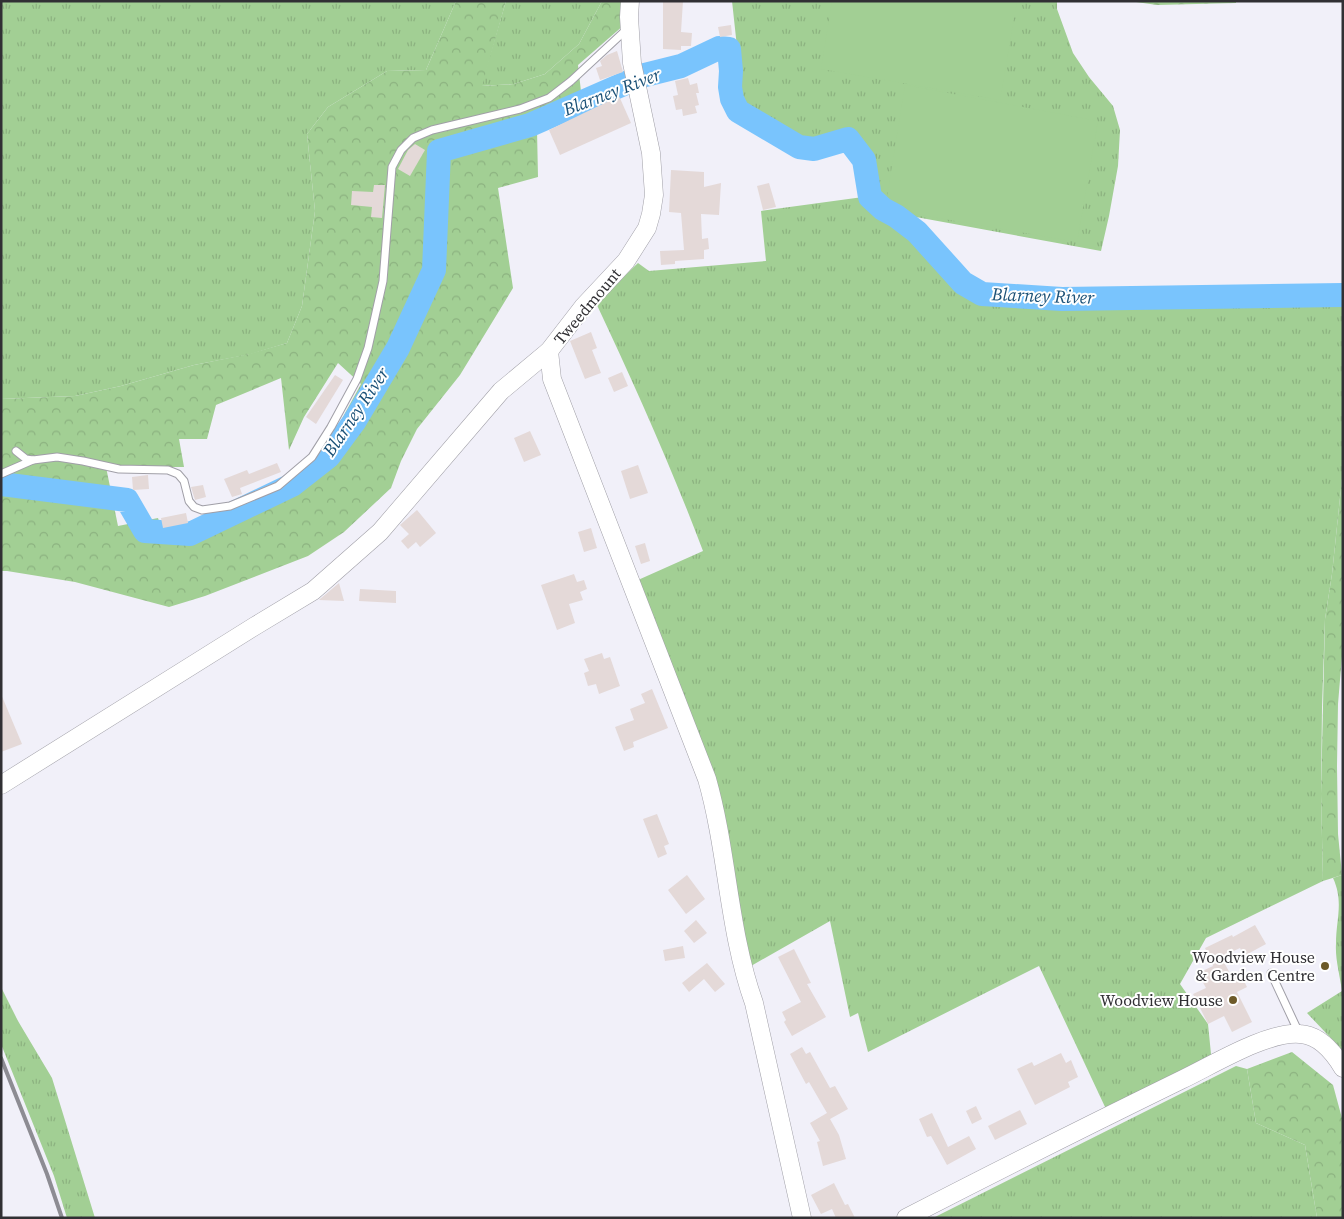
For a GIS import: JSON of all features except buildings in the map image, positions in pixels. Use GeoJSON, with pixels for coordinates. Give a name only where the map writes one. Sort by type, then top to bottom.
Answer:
{"type":"FeatureCollection","features":[{"type":"Feature","properties":{"kind":"street","name":"Tweedmount"},"geometry":{"type":"LineString","coordinates":[[1,784],[313,591],[380,532],[501,391],[549,352],[584,307],[626,261],[647,228],[654,195],[651,154],[632,63],[630,1]]}},
{"type":"Feature","properties":{"kind":"street"},"geometry":{"type":"LineString","coordinates":[[549,352],[552,379],[707,778],[721,843],[736,940],[754,1003],[802,1218]]}},
{"type":"Feature","properties":{"kind":"street"},"geometry":{"type":"LineString","coordinates":[[906,1218],[1059,1139],[1240,1050],[1286,1034],[1300,1034],[1318,1040],[1332,1052],[1343,1068]]}},
{"type":"Feature","properties":{"kind":"lane"},"geometry":{"type":"LineString","coordinates":[[16,451],[26,459],[33,460],[57,457],[83,460],[119,469],[168,470],[178,474],[184,481],[189,502],[194,507],[202,510],[230,506],[278,486],[312,457],[357,379],[368,348],[383,281],[392,167],[402,150],[413,138],[432,130],[520,109],[549,98],[571,81],[630,28]]}},
{"type":"Feature","properties":{"kind":"lane"},"geometry":{"type":"LineString","coordinates":[[1,474],[33,460]]}},
{"type":"Feature","properties":{"kind":"lane"},"geometry":{"type":"LineString","coordinates":[[1271,973],[1300,1034]]}},
{"type":"Feature","properties":{"kind":"green space"},"geometry":{"type":"Polygon","coordinates":[[[1,1],[456,1],[426,70],[387,71],[328,107],[307,134],[315,211],[302,306],[287,343],[251,354],[194,365],[121,386],[75,396],[1,399],[1,1]]]}},
{"type":"Feature","properties":{"kind":"green space"},"geometry":{"type":"Polygon","coordinates":[[[456,1],[506,1],[482,86],[514,84],[545,74],[579,44],[602,1],[625,1],[624,25],[578,65],[583,109],[537,130],[538,177],[498,188],[513,288],[460,375],[417,429],[401,461],[391,488],[344,532],[308,556],[205,596],[169,607],[75,582],[1,571],[1,399],[75,396],[287,343],[302,306],[315,211],[307,134],[328,107],[387,71],[426,70],[456,1]],[[338,363],[304,417],[289,450],[281,378],[216,405],[207,439],[179,439],[184,467],[106,467],[118,526],[158,518],[162,530],[231,511],[290,483],[327,446],[361,384],[338,363]]]}},
{"type":"Feature","properties":{"kind":"green space"},"geometry":{"type":"Polygon","coordinates":[[[506,1],[602,1],[579,44],[545,74],[514,84],[481,86],[506,1]]]}},
{"type":"Feature","properties":{"kind":"green space"},"geometry":{"type":"Polygon","coordinates":[[[732,1],[1057,1],[1057,9],[1073,53],[1089,77],[1113,106],[1120,130],[1118,166],[1101,251],[905,215],[885,209],[868,155],[855,138],[847,133],[822,141],[802,138],[773,127],[749,108],[742,95],[739,82],[732,1]]]}},
{"type":"Feature","properties":{"kind":"green space"},"geometry":{"type":"Polygon","coordinates":[[[832,1],[1017,1],[1000,100],[821,69],[832,1]]]}},
{"type":"Feature","properties":{"kind":"green space"},"geometry":{"type":"Polygon","coordinates":[[[1129,1],[1236,1],[1236,3],[1157,5],[1129,1]]]}},
{"type":"Feature","properties":{"kind":"green space"},"geometry":{"type":"Polygon","coordinates":[[[905,85],[1098,121],[1077,242],[885,209],[905,85]]]}},
{"type":"Feature","properties":{"kind":"green space"},"geometry":{"type":"Polygon","coordinates":[[[863,197],[896,216],[917,232],[963,283],[982,294],[1087,299],[1343,295],[1343,469],[1332,574],[1325,619],[1321,794],[1323,881],[1206,938],[1180,984],[1208,1024],[1212,1064],[1106,1109],[1039,966],[868,1052],[858,1013],[850,1017],[830,921],[744,970],[721,843],[638,580],[703,551],[652,426],[596,303],[638,263],[649,271],[766,261],[761,211],[863,197]]]}},
{"type":"Feature","properties":{"kind":"green space"},"geometry":{"type":"Polygon","coordinates":[[[1343,469],[1343,644],[1338,704],[1337,766],[1338,834],[1342,875],[1323,881],[1321,794],[1325,619],[1332,574],[1343,469]]]}},
{"type":"Feature","properties":{"kind":"green space"},"geometry":{"type":"Polygon","coordinates":[[[1342,875],[1343,1051],[1307,1013],[1342,991],[1336,950],[1339,903],[1333,878],[1342,875]]]}},
{"type":"Feature","properties":{"kind":"green space"},"geometry":{"type":"Polygon","coordinates":[[[1,987],[18,1021],[52,1078],[95,1218],[67,1218],[54,1176],[1,1044],[1,987]]]}},
{"type":"Feature","properties":{"kind":"green space"},"geometry":{"type":"Polygon","coordinates":[[[1292,1052],[1333,1085],[1343,1122],[1343,1218],[1317,1218],[1305,1145],[1256,1123],[1247,1069],[1292,1052]]]}},
{"type":"Feature","properties":{"kind":"green space"},"geometry":{"type":"Polygon","coordinates":[[[1236,1066],[1247,1069],[1256,1123],[1305,1145],[1317,1218],[933,1218],[1236,1066]]]}},
{"type":"Feature","properties":{"kind":"waterway","name":"Blarney River"},"geometry":{"type":"LineString","coordinates":[[1,484],[127,500],[145,531],[190,534],[292,485],[329,456],[354,422],[398,348],[434,270],[439,151],[530,125],[645,75],[681,66],[719,48],[729,49],[730,87],[732,99],[738,111],[799,147],[814,149],[848,139],[864,160],[870,197],[883,209],[917,232],[963,283],[982,294],[1062,299],[1343,295]]}},
{"type":"Feature","properties":{"kind":"railway"},"geometry":{"type":"LineString","coordinates":[[1,1058],[47,1174],[62,1218]]}},
{"type":"Feature","properties":{"kind":"place","name":"Woodview House & Garden Centre"},"geometry":{"type":"Point","coordinates":[1325,966]}},
{"type":"Feature","properties":{"kind":"place","name":"Woodview House"},"geometry":{"type":"Point","coordinates":[1233,1000]}}]}
